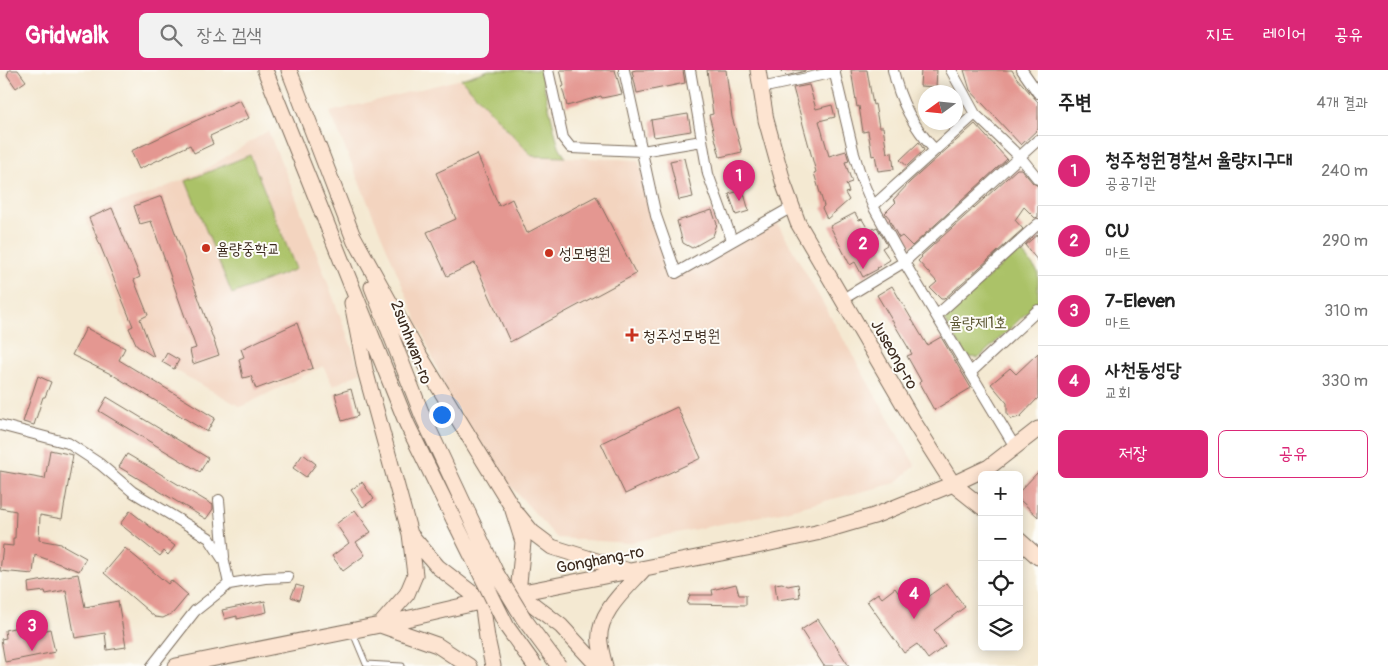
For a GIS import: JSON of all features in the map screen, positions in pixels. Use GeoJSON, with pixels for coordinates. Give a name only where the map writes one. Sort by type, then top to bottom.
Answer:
{"type":"FeatureCollection","features":[{"type":"Feature","properties":{"kind":"street","name":"2sunhwan-ro"},"geometry":{"type":"LineString","coordinates":[[265,70],[407,424],[507,627],[535,666]]}},
{"type":"Feature","properties":{"kind":"street","name":"2sunhwan-ro"},"geometry":{"type":"LineString","coordinates":[[288,70],[423,417],[496,573],[524,620],[559,666]]}},
{"type":"Feature","properties":{"kind":"street"},"geometry":{"type":"LineString","coordinates":[[548,70],[563,138],[571,148],[642,151],[702,141]]}},
{"type":"Feature","properties":{"kind":"street"},"geometry":{"type":"LineString","coordinates":[[624,70],[656,216],[676,273],[792,208]]}},
{"type":"Feature","properties":{"kind":"street"},"geometry":{"type":"LineString","coordinates":[[690,70],[708,174],[732,240]]}},
{"type":"Feature","properties":{"kind":"street","name":"Juseong-ro"},"geometry":{"type":"LineString","coordinates":[[758,70],[766,120],[784,185],[798,224],[915,424],[953,484],[978,504]]}},
{"type":"Feature","properties":{"kind":"street"},"geometry":{"type":"LineString","coordinates":[[894,70],[896,85],[905,109],[921,135],[935,150]]}},
{"type":"Feature","properties":{"kind":"street"},"geometry":{"type":"LineString","coordinates":[[951,70],[975,114],[1021,158],[1038,179]]}},
{"type":"Feature","properties":{"kind":"street"},"geometry":{"type":"LineString","coordinates":[[1022,70],[1038,93]]}},
{"type":"Feature","properties":{"kind":"street"},"geometry":{"type":"LineString","coordinates":[[761,88],[834,71],[854,154],[873,206],[904,262],[1015,447]]}},
{"type":"Feature","properties":{"kind":"street"},"geometry":{"type":"LineString","coordinates":[[873,206],[975,114]]}},
{"type":"Feature","properties":{"kind":"street"},"geometry":{"type":"LineString","coordinates":[[843,299],[904,262],[1021,158],[1038,140]]}},
{"type":"Feature","properties":{"kind":"street"},"geometry":{"type":"LineString","coordinates":[[937,315],[1038,224]]}},
{"type":"Feature","properties":{"kind":"street"},"geometry":{"type":"LineString","coordinates":[[352,234],[415,348],[512,507],[532,532],[552,547],[627,570]]}},
{"type":"Feature","properties":{"kind":"street"},"geometry":{"type":"LineString","coordinates":[[345,267],[365,370],[410,534],[415,575],[407,594],[380,625],[437,645],[469,666]]}},
{"type":"Feature","properties":{"kind":"street"},"geometry":{"type":"LineString","coordinates":[[971,372],[1038,310]]}},
{"type":"Feature","properties":{"kind":"street"},"geometry":{"type":"LineString","coordinates":[[0,425],[68,443],[100,464],[133,492],[209,538],[224,560]]}},
{"type":"Feature","properties":{"kind":"street","name":"Gonghang-ro"},"geometry":{"type":"LineString","coordinates":[[176,666],[380,625],[627,570],[644,569],[816,533],[874,516],[953,484],[988,466],[1038,430]]}},
{"type":"Feature","properties":{"kind":"street"},"geometry":{"type":"LineString","coordinates":[[219,500],[224,560],[229,584]]}},
{"type":"Feature","properties":{"kind":"street"},"geometry":{"type":"LineString","coordinates":[[512,507],[523,542],[518,593],[561,626],[598,666]]}},
{"type":"Feature","properties":{"kind":"street"},"geometry":{"type":"LineString","coordinates":[[410,534],[438,567],[482,602],[493,666]]}},
{"type":"Feature","properties":{"kind":"street"},"geometry":{"type":"LineString","coordinates":[[1023,544],[1038,557]]}},
{"type":"Feature","properties":{"kind":"street"},"geometry":{"type":"LineString","coordinates":[[605,666],[599,642],[602,620],[611,606],[644,569]]}},
{"type":"Feature","properties":{"kind":"street"},"geometry":{"type":"LineString","coordinates":[[152,666],[195,611],[229,584],[265,578],[288,577]]}},
{"type":"Feature","properties":{"kind":"lane"},"geometry":{"type":"LineString","coordinates":[[351,631],[366,664],[402,666]]}},
{"type":"Feature","properties":{"kind":"shaded area","name":"청주성모병원"},"geometry":{"type":"Polygon","coordinates":[[[461,79],[532,156],[638,160],[676,272],[774,217],[915,465],[896,483],[781,512],[627,543],[557,538],[508,483],[449,397],[330,112],[461,79]]]}},
{"type":"Feature","properties":{"kind":"shaded area","name":"율량중학교"},"geometry":{"type":"Polygon","coordinates":[[[268,131],[293,190],[361,372],[333,386],[323,366],[241,407],[134,347],[85,217],[114,204],[149,194],[201,172],[268,131]]]}},
{"type":"Feature","properties":{"kind":"green space"},"geometry":{"type":"Polygon","coordinates":[[[489,70],[540,70],[558,144],[565,157],[532,156],[461,79],[489,70]]]}},
{"type":"Feature","properties":{"kind":"green space"},"geometry":{"type":"Polygon","coordinates":[[[250,155],[296,269],[232,294],[186,181],[250,155]]]}},
{"type":"Feature","properties":{"kind":"green space","name":"율량제1호"},"geometry":{"type":"Polygon","coordinates":[[[1020,250],[1038,272],[1038,302],[979,358],[967,357],[942,316],[1020,250]]]}},
{"type":"Feature","properties":{"kind":"building"},"geometry":{"type":"Polygon","coordinates":[[[9,70],[18,70],[26,81],[16,88],[7,75],[9,70]]]}},
{"type":"Feature","properties":{"kind":"building"},"geometry":{"type":"Polygon","coordinates":[[[560,70],[615,70],[622,94],[602,98],[601,96],[567,106],[560,70]]]}},
{"type":"Feature","properties":{"kind":"building"},"geometry":{"type":"Polygon","coordinates":[[[683,70],[685,83],[637,93],[632,71],[683,70]]]}},
{"type":"Feature","properties":{"kind":"building"},"geometry":{"type":"Polygon","coordinates":[[[707,70],[726,70],[732,117],[742,152],[720,157],[709,115],[713,114],[707,70]]]}},
{"type":"Feature","properties":{"kind":"building"},"geometry":{"type":"Polygon","coordinates":[[[780,70],[805,70],[805,71],[786,76],[780,70]]]}},
{"type":"Feature","properties":{"kind":"building"},"geometry":{"type":"Polygon","coordinates":[[[851,70],[867,70],[879,127],[883,127],[887,153],[892,152],[894,169],[878,171],[875,155],[872,156],[868,131],[863,132],[851,70]]]}},
{"type":"Feature","properties":{"kind":"building"},"geometry":{"type":"Polygon","coordinates":[[[921,70],[937,70],[936,85],[920,85],[921,70]]]}},
{"type":"Feature","properties":{"kind":"building"},"geometry":{"type":"Polygon","coordinates":[[[964,70],[1012,70],[1038,102],[1038,129],[1021,145],[970,90],[964,70]]]}},
{"type":"Feature","properties":{"kind":"building"},"geometry":{"type":"Polygon","coordinates":[[[809,85],[816,109],[832,105],[835,117],[819,121],[829,156],[846,151],[849,161],[845,162],[852,182],[846,184],[849,192],[845,193],[849,200],[827,219],[822,208],[824,206],[814,173],[816,172],[793,88],[809,85]]]}},
{"type":"Feature","properties":{"kind":"building"},"geometry":{"type":"Polygon","coordinates":[[[240,100],[249,118],[210,136],[213,144],[194,153],[190,145],[139,169],[131,151],[240,100]]]}},
{"type":"Feature","properties":{"kind":"building"},"geometry":{"type":"Polygon","coordinates":[[[688,114],[691,131],[654,137],[651,120],[688,114]]]}},
{"type":"Feature","properties":{"kind":"building"},"geometry":{"type":"Polygon","coordinates":[[[975,124],[1007,159],[912,246],[902,236],[899,238],[885,213],[896,202],[893,200],[910,182],[975,124]]]}},
{"type":"Feature","properties":{"kind":"building"},"geometry":{"type":"Polygon","coordinates":[[[919,142],[924,150],[907,166],[900,160],[919,142]]]}},
{"type":"Feature","properties":{"kind":"building","name":"성모병원"},"geometry":{"type":"Polygon","coordinates":[[[477,154],[499,206],[512,199],[527,233],[596,196],[636,274],[510,342],[475,263],[447,276],[427,232],[456,219],[436,173],[477,154]]]}},
{"type":"Feature","properties":{"kind":"building"},"geometry":{"type":"Polygon","coordinates":[[[684,158],[693,197],[679,200],[670,161],[684,158]]]}},
{"type":"Feature","properties":{"kind":"building"},"geometry":{"type":"Polygon","coordinates":[[[1017,169],[1021,169],[1038,186],[1038,217],[1035,218],[1024,207],[1015,220],[1023,229],[944,299],[941,299],[930,288],[937,282],[918,261],[921,256],[1017,169]]]}},
{"type":"Feature","properties":{"kind":"building"},"geometry":{"type":"Polygon","coordinates":[[[743,190],[749,211],[736,215],[729,194],[743,190]]]}},
{"type":"Feature","properties":{"kind":"building"},"geometry":{"type":"Polygon","coordinates":[[[162,196],[219,355],[193,364],[190,350],[196,348],[151,221],[140,224],[134,206],[162,196]]]}},
{"type":"Feature","properties":{"kind":"building"},"geometry":{"type":"Polygon","coordinates":[[[112,208],[140,277],[134,280],[148,315],[140,319],[154,357],[137,346],[129,328],[133,326],[89,218],[112,208]]]}},
{"type":"Feature","properties":{"kind":"building"},"geometry":{"type":"Polygon","coordinates":[[[712,210],[717,224],[713,236],[692,248],[683,243],[677,221],[712,210]]]}},
{"type":"Feature","properties":{"kind":"building"},"geometry":{"type":"Polygon","coordinates":[[[855,213],[859,220],[862,219],[869,231],[877,227],[887,245],[882,248],[890,260],[863,277],[855,262],[850,265],[830,226],[855,213]]]}},
{"type":"Feature","properties":{"kind":"building"},"geometry":{"type":"Polygon","coordinates":[[[1038,234],[1038,261],[1025,245],[1038,234]]]}},
{"type":"Feature","properties":{"kind":"building"},"geometry":{"type":"Polygon","coordinates":[[[892,286],[927,345],[941,337],[971,388],[934,410],[907,356],[912,354],[877,295],[892,286]]]}},
{"type":"Feature","properties":{"kind":"building"},"geometry":{"type":"Polygon","coordinates":[[[297,323],[313,368],[256,389],[251,376],[243,378],[239,359],[244,357],[241,349],[297,323]]]}},
{"type":"Feature","properties":{"kind":"building"},"geometry":{"type":"Polygon","coordinates":[[[86,328],[125,348],[119,360],[215,418],[207,432],[113,375],[72,355],[86,328]]]}},
{"type":"Feature","properties":{"kind":"building"},"geometry":{"type":"Polygon","coordinates":[[[167,353],[179,360],[174,369],[162,362],[167,353]]]}},
{"type":"Feature","properties":{"kind":"building"},"geometry":{"type":"Polygon","coordinates":[[[1038,353],[1038,398],[1020,417],[1011,419],[1007,413],[1007,403],[991,384],[1010,368],[1016,374],[1038,353]]]}},
{"type":"Feature","properties":{"kind":"building"},"geometry":{"type":"Polygon","coordinates":[[[38,376],[51,382],[45,397],[43,397],[34,425],[23,422],[38,376]]]}},
{"type":"Feature","properties":{"kind":"building"},"geometry":{"type":"Polygon","coordinates":[[[351,389],[358,416],[342,421],[335,394],[351,389]]]}},
{"type":"Feature","properties":{"kind":"building"},"geometry":{"type":"Polygon","coordinates":[[[107,397],[208,458],[200,472],[99,411],[107,397]]]}},
{"type":"Feature","properties":{"kind":"building"},"geometry":{"type":"Polygon","coordinates":[[[677,407],[701,458],[625,494],[601,443],[677,407]]]}},
{"type":"Feature","properties":{"kind":"building"},"geometry":{"type":"Polygon","coordinates":[[[50,450],[73,455],[62,519],[40,515],[39,540],[61,544],[86,558],[79,571],[35,555],[33,574],[0,571],[3,545],[13,546],[16,511],[0,508],[0,471],[45,479],[50,450]]]}},
{"type":"Feature","properties":{"kind":"building"},"geometry":{"type":"Polygon","coordinates":[[[127,454],[213,505],[213,509],[206,519],[119,467],[127,454]]]}},
{"type":"Feature","properties":{"kind":"building"},"geometry":{"type":"Polygon","coordinates":[[[303,454],[316,464],[306,477],[293,468],[303,454]]]}},
{"type":"Feature","properties":{"kind":"building"},"geometry":{"type":"Polygon","coordinates":[[[1038,472],[1038,517],[1023,503],[1023,488],[1038,472]]]}},
{"type":"Feature","properties":{"kind":"building"},"geometry":{"type":"Polygon","coordinates":[[[362,482],[374,499],[363,507],[351,490],[362,482]]]}},
{"type":"Feature","properties":{"kind":"building"},"geometry":{"type":"Polygon","coordinates":[[[355,510],[371,532],[356,542],[365,555],[343,571],[332,556],[349,543],[336,524],[355,510]]]}},
{"type":"Feature","properties":{"kind":"building"},"geometry":{"type":"Polygon","coordinates":[[[130,511],[175,546],[168,555],[164,551],[160,556],[120,524],[130,511]]]}},
{"type":"Feature","properties":{"kind":"building"},"geometry":{"type":"Polygon","coordinates":[[[125,548],[168,584],[171,580],[188,595],[173,613],[163,618],[155,617],[104,573],[125,548]]]}},
{"type":"Feature","properties":{"kind":"building"},"geometry":{"type":"Polygon","coordinates":[[[78,574],[85,607],[118,601],[126,647],[107,650],[105,633],[75,638],[66,590],[46,594],[45,591],[29,593],[28,583],[78,574]]]}},
{"type":"Feature","properties":{"kind":"building"},"geometry":{"type":"Polygon","coordinates":[[[782,583],[788,586],[798,584],[800,597],[777,600],[775,584],[782,583]]]}},
{"type":"Feature","properties":{"kind":"building"},"geometry":{"type":"Polygon","coordinates":[[[947,583],[965,607],[934,630],[945,646],[928,659],[917,644],[904,653],[867,601],[878,593],[882,598],[895,588],[910,609],[947,583]]]}},
{"type":"Feature","properties":{"kind":"building"},"geometry":{"type":"Polygon","coordinates":[[[736,584],[739,595],[746,595],[746,605],[687,604],[690,595],[713,595],[712,590],[736,584]]]}},
{"type":"Feature","properties":{"kind":"building"},"geometry":{"type":"Polygon","coordinates":[[[296,585],[303,587],[299,600],[291,597],[296,585]]]}},
{"type":"Feature","properties":{"kind":"building"},"geometry":{"type":"Polygon","coordinates":[[[265,601],[267,612],[237,619],[237,616],[225,619],[222,610],[265,601]]]}},
{"type":"Feature","properties":{"kind":"building"},"geometry":{"type":"Polygon","coordinates":[[[818,619],[849,666],[824,666],[801,630],[818,619]]]}},
{"type":"Feature","properties":{"kind":"building"},"geometry":{"type":"Polygon","coordinates":[[[18,627],[19,636],[50,629],[55,652],[5,662],[1,639],[6,638],[5,630],[18,627]]]}},
{"type":"Feature","properties":{"kind":"place","name":"청주청원경찰서 율량지구대"},"geometry":{"type":"Point","coordinates":[739,201]}},
{"type":"Feature","properties":{"kind":"place","name":"율량중학교"},"geometry":{"type":"Point","coordinates":[206,248]}},
{"type":"Feature","properties":{"kind":"place","name":"성모병원"},"geometry":{"type":"Point","coordinates":[549,253]}},
{"type":"Feature","properties":{"kind":"place","name":"CU"},"geometry":{"type":"Point","coordinates":[863,269]}},
{"type":"Feature","properties":{"kind":"place","name":"청주성모병원"},"geometry":{"type":"Point","coordinates":[632,335]}},
{"type":"Feature","properties":{"kind":"place","name":"사천동성당"},"geometry":{"type":"Point","coordinates":[914,619]}},
{"type":"Feature","properties":{"kind":"place","name":"7-Eleven"},"geometry":{"type":"Point","coordinates":[32,651]}}]}
